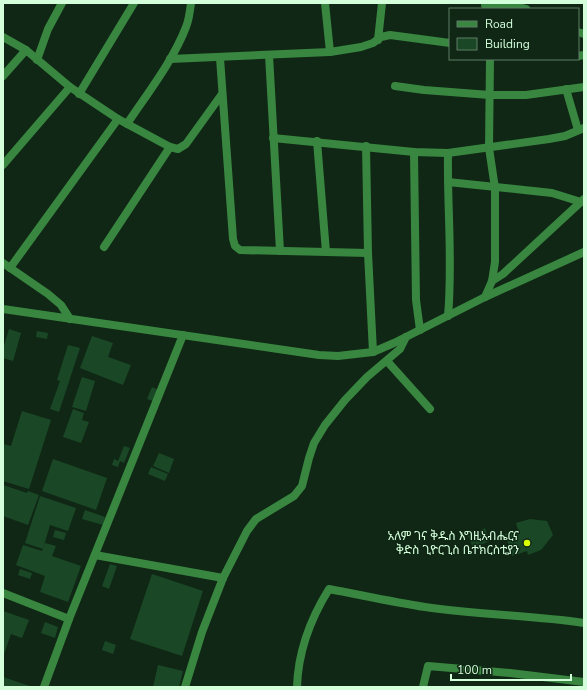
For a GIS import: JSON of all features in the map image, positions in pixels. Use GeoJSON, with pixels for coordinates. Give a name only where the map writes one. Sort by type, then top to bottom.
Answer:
{"type":"FeatureCollection","features":[{"type":"Feature","properties":{"kind":"street"},"geometry":{"type":"LineString","coordinates":[[37,60],[48,29],[62,3]]}},
{"type":"Feature","properties":{"kind":"street"},"geometry":{"type":"LineString","coordinates":[[79,94],[134,3]]}},
{"type":"Feature","properties":{"kind":"street"},"geometry":{"type":"LineString","coordinates":[[127,124],[170,59],[187,26],[191,3]]}},
{"type":"Feature","properties":{"kind":"street"},"geometry":{"type":"LineString","coordinates":[[324,3],[330,52]]}},
{"type":"Feature","properties":{"kind":"street"},"geometry":{"type":"LineString","coordinates":[[378,40],[382,3]]}},
{"type":"Feature","properties":{"kind":"street"},"geometry":{"type":"LineString","coordinates":[[485,6],[509,5],[522,8]]}},
{"type":"Feature","properties":{"kind":"street"},"geometry":{"type":"LineString","coordinates":[[170,59],[330,52],[373,43],[381,37],[390,35],[449,43]]}},
{"type":"Feature","properties":{"kind":"street"},"geometry":{"type":"LineString","coordinates":[[3,37],[26,50],[79,94],[118,119],[170,147],[178,149],[186,144],[222,94]]}},
{"type":"Feature","properties":{"kind":"street"},"geometry":{"type":"LineString","coordinates":[[3,76],[26,50]]}},
{"type":"Feature","properties":{"kind":"street"},"geometry":{"type":"LineString","coordinates":[[269,54],[280,251]]}},
{"type":"Feature","properties":{"kind":"street"},"geometry":{"type":"LineString","coordinates":[[220,58],[233,239],[236,246],[240,250],[368,253]]}},
{"type":"Feature","properties":{"kind":"street"},"geometry":{"type":"LineString","coordinates":[[485,297],[492,280],[496,262],[495,188],[489,148],[490,60]]}},
{"type":"Feature","properties":{"kind":"street"},"geometry":{"type":"LineString","coordinates":[[395,86],[424,90],[490,95],[526,95],[584,86]]}},
{"type":"Feature","properties":{"kind":"street"},"geometry":{"type":"LineString","coordinates":[[3,165],[70,87]]}},
{"type":"Feature","properties":{"kind":"street"},"geometry":{"type":"LineString","coordinates":[[273,138],[318,141],[414,152],[448,153],[549,139],[565,136],[581,129],[566,89]]}},
{"type":"Feature","properties":{"kind":"street"},"geometry":{"type":"LineString","coordinates":[[10,268],[118,119]]}},
{"type":"Feature","properties":{"kind":"street"},"geometry":{"type":"LineString","coordinates":[[318,141],[326,252]]}},
{"type":"Feature","properties":{"kind":"street"},"geometry":{"type":"LineString","coordinates":[[366,146],[372,352]]}},
{"type":"Feature","properties":{"kind":"street"},"geometry":{"type":"LineString","coordinates":[[104,247],[170,147]]}},
{"type":"Feature","properties":{"kind":"street"},"geometry":{"type":"LineString","coordinates":[[414,152],[416,300],[420,330]]}},
{"type":"Feature","properties":{"kind":"street"},"geometry":{"type":"LineString","coordinates":[[448,153],[450,290],[448,316]]}},
{"type":"Feature","properties":{"kind":"street"},"geometry":{"type":"LineString","coordinates":[[448,182],[552,193],[582,200]]}},
{"type":"Feature","properties":{"kind":"street"},"geometry":{"type":"LineString","coordinates":[[492,280],[503,274],[582,200]]}},
{"type":"Feature","properties":{"kind":"street"},"geometry":{"type":"LineString","coordinates":[[3,309],[319,355],[338,356],[372,352],[406,337],[485,297],[584,252]]}},
{"type":"Feature","properties":{"kind":"street"},"geometry":{"type":"LineString","coordinates":[[3,263],[48,294],[61,305],[70,319]]}},
{"type":"Feature","properties":{"kind":"street"},"geometry":{"type":"LineString","coordinates":[[44,687],[69,619],[183,335]]}},
{"type":"Feature","properties":{"kind":"street"},"geometry":{"type":"LineString","coordinates":[[185,687],[202,632],[223,578],[247,531],[256,519],[289,500],[302,486],[314,443],[325,425],[344,400],[367,377],[400,349],[406,337]]}},
{"type":"Feature","properties":{"kind":"street"},"geometry":{"type":"LineString","coordinates":[[387,360],[430,409]]}},
{"type":"Feature","properties":{"kind":"street"},"geometry":{"type":"LineString","coordinates":[[95,555],[223,578]]}},
{"type":"Feature","properties":{"kind":"street"},"geometry":{"type":"LineString","coordinates":[[297,687],[301,659],[310,626],[321,601],[329,589],[425,607],[584,623]]}},
{"type":"Feature","properties":{"kind":"street"},"geometry":{"type":"LineString","coordinates":[[3,593],[69,619]]}},
{"type":"Feature","properties":{"kind":"street"},"geometry":{"type":"LineString","coordinates":[[423,687],[428,666],[510,673],[584,682]]}},
{"type":"Feature","properties":{"kind":"building"},"geometry":{"type":"Polygon","coordinates":[[[9,329],[21,333],[13,361],[3,358],[3,349],[9,329]]]}},
{"type":"Feature","properties":{"kind":"building"},"geometry":{"type":"Polygon","coordinates":[[[37,331],[48,333],[47,339],[36,337],[37,331]]]}},
{"type":"Feature","properties":{"kind":"building"},"geometry":{"type":"Polygon","coordinates":[[[92,336],[113,343],[108,357],[131,365],[123,385],[80,368],[92,336]]]}},
{"type":"Feature","properties":{"kind":"building"},"geometry":{"type":"Polygon","coordinates":[[[68,345],[80,348],[59,412],[50,409],[60,381],[57,380],[68,345]]]}},
{"type":"Feature","properties":{"kind":"building"},"geometry":{"type":"Polygon","coordinates":[[[82,377],[95,381],[86,411],[72,407],[82,377]]]}},
{"type":"Feature","properties":{"kind":"building"},"geometry":{"type":"Polygon","coordinates":[[[152,387],[158,390],[153,401],[147,399],[152,387]]]}},
{"type":"Feature","properties":{"kind":"building"},"geometry":{"type":"Polygon","coordinates":[[[73,409],[84,413],[82,420],[89,422],[81,443],[63,437],[73,409]]]}},
{"type":"Feature","properties":{"kind":"building"},"geometry":{"type":"Polygon","coordinates":[[[22,411],[51,420],[29,489],[3,481],[3,444],[11,446],[22,411]]]}},
{"type":"Feature","properties":{"kind":"building"},"geometry":{"type":"Polygon","coordinates":[[[124,446],[130,448],[124,463],[120,461],[118,467],[112,465],[114,459],[118,461],[124,446]]]}},
{"type":"Feature","properties":{"kind":"building"},"geometry":{"type":"Polygon","coordinates":[[[159,453],[174,459],[169,473],[153,466],[159,453]]]}},
{"type":"Feature","properties":{"kind":"building"},"geometry":{"type":"Polygon","coordinates":[[[53,459],[107,478],[96,510],[42,491],[53,459]]]}},
{"type":"Feature","properties":{"kind":"building"},"geometry":{"type":"Polygon","coordinates":[[[151,467],[168,474],[165,481],[148,474],[151,467]]]}},
{"type":"Feature","properties":{"kind":"building"},"geometry":{"type":"Polygon","coordinates":[[[3,485],[27,493],[28,491],[39,495],[28,525],[3,516],[3,485]]]}},
{"type":"Feature","properties":{"kind":"building"},"geometry":{"type":"Polygon","coordinates":[[[40,496],[76,508],[68,531],[50,525],[43,549],[25,543],[40,496]]]}},
{"type":"Feature","properties":{"kind":"building"},"geometry":{"type":"Polygon","coordinates":[[[85,510],[105,517],[103,525],[82,519],[85,510]]]}},
{"type":"Feature","properties":{"kind":"building","name":"አለም ገና ቅዱስ እግዚአብሔርና ቅድስ ጊዮርጊስ ቤተክርስቲያን"},"geometry":{"type":"Polygon","coordinates":[[[530,519],[547,521],[553,535],[541,550],[528,555],[527,551],[512,556],[505,534],[518,530],[516,523],[530,519]]]}},
{"type":"Feature","properties":{"kind":"building"},"geometry":{"type":"Polygon","coordinates":[[[485,528],[490,541],[473,548],[468,536],[485,528]]]}},
{"type":"Feature","properties":{"kind":"building"},"geometry":{"type":"Polygon","coordinates":[[[55,530],[66,533],[64,540],[53,537],[55,530]]]}},
{"type":"Feature","properties":{"kind":"building"},"geometry":{"type":"Polygon","coordinates":[[[45,543],[56,546],[52,556],[81,566],[68,602],[40,592],[45,576],[16,565],[23,545],[42,551],[45,543]]]}},
{"type":"Feature","properties":{"kind":"building"},"geometry":{"type":"Polygon","coordinates":[[[110,564],[117,566],[109,589],[102,586],[110,564]]]}},
{"type":"Feature","properties":{"kind":"building"},"geometry":{"type":"Polygon","coordinates":[[[20,569],[32,573],[30,579],[18,575],[20,569]]]}},
{"type":"Feature","properties":{"kind":"building"},"geometry":{"type":"Polygon","coordinates":[[[152,574],[203,591],[182,656],[130,639],[152,574]]]}},
{"type":"Feature","properties":{"kind":"building"},"geometry":{"type":"Polygon","coordinates":[[[3,611],[29,620],[22,638],[11,634],[3,657],[3,611]]]}},
{"type":"Feature","properties":{"kind":"building"},"geometry":{"type":"Polygon","coordinates":[[[45,622],[58,627],[55,638],[41,633],[45,622]]]}},
{"type":"Feature","properties":{"kind":"building"},"geometry":{"type":"Polygon","coordinates":[[[105,641],[116,645],[113,654],[102,650],[105,641]]]}},
{"type":"Feature","properties":{"kind":"building"},"geometry":{"type":"Polygon","coordinates":[[[158,665],[183,671],[179,687],[153,687],[158,665]]]}},
{"type":"Feature","properties":{"kind":"building"},"geometry":{"type":"Polygon","coordinates":[[[3,677],[33,687],[3,687],[3,677]]]}},
{"type":"Feature","properties":{"kind":"place","name":"አለም ገና ቅዱስ እግዚአብሔርና ቅድስ ጊዮርጊስ ቤተክርስቲያን"},"geometry":{"type":"Point","coordinates":[527,543]}}]}
